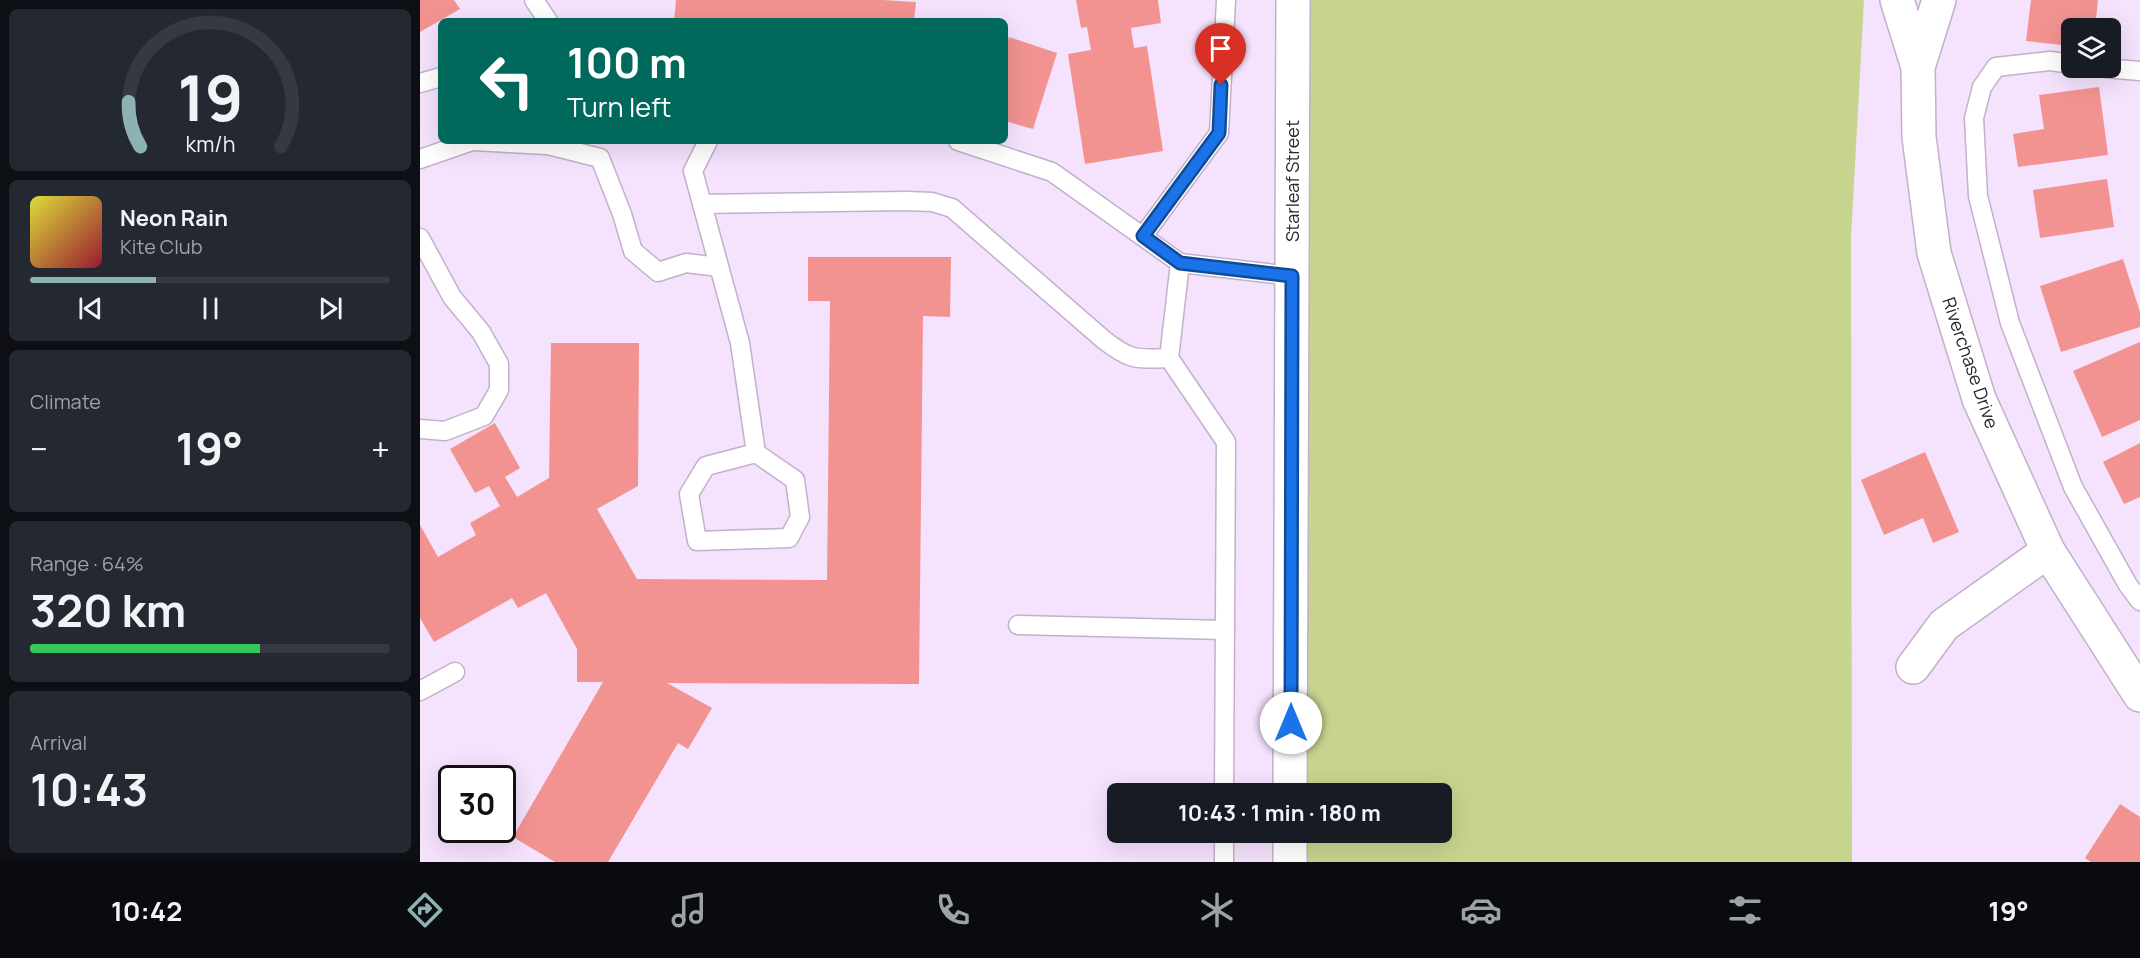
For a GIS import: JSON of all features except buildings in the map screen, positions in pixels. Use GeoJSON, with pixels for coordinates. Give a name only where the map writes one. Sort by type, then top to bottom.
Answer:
{"type":"FeatureCollection","features":[{"type":"Feature","properties":{"kind":"street","name":"Starleaf Street"},"geometry":{"type":"LineString","coordinates":[[1290,783],[1293,0]]}},
{"type":"Feature","properties":{"kind":"street","name":"Riverchase Drive"},"geometry":{"type":"LineString","coordinates":[[1897,0],[1918,67],[1919,137],[1934,253],[1978,399],[2048,551],[2140,695]]}},
{"type":"Feature","properties":{"kind":"street","name":"Riverchase Drive"},"geometry":{"type":"LineString","coordinates":[[1918,67],[1939,0]]}},
{"type":"Feature","properties":{"kind":"street"},"geometry":{"type":"LineString","coordinates":[[1913,667],[1944,625],[2048,551]]}},
{"type":"Feature","properties":{"kind":"street"},"geometry":{"type":"LineString","coordinates":[[1290,843],[1290,862]]}},
{"type":"Feature","properties":{"kind":"lane"},"geometry":{"type":"LineString","coordinates":[[534,0],[546,18]]}},
{"type":"Feature","properties":{"kind":"lane"},"geometry":{"type":"LineString","coordinates":[[1143,236],[1219,133],[1226,0]]}},
{"type":"Feature","properties":{"kind":"lane"},"geometry":{"type":"LineString","coordinates":[[2061,62],[2050,61],[1996,67],[1982,87],[1974,118],[1978,196],[2010,323],[2073,487],[2128,585],[2140,601]]}},
{"type":"Feature","properties":{"kind":"lane"},"geometry":{"type":"LineString","coordinates":[[2121,69],[2140,71]]}},
{"type":"Feature","properties":{"kind":"lane"},"geometry":{"type":"LineString","coordinates":[[420,83],[438,78]]}},
{"type":"Feature","properties":{"kind":"lane"},"geometry":{"type":"LineString","coordinates":[[420,159],[464,144]]}},
{"type":"Feature","properties":{"kind":"lane"},"geometry":{"type":"LineString","coordinates":[[529,144],[548,145],[600,159],[622,214],[633,251],[658,272],[686,264],[719,267]]}},
{"type":"Feature","properties":{"kind":"lane"},"geometry":{"type":"LineString","coordinates":[[706,144],[693,171],[740,343],[756,453],[795,480],[800,517],[789,538],[697,541],[689,494],[706,466],[756,453]]}},
{"type":"Feature","properties":{"kind":"lane"},"geometry":{"type":"LineString","coordinates":[[967,144],[1052,172],[1180,263],[1292,276]]}},
{"type":"Feature","properties":{"kind":"lane"},"geometry":{"type":"LineString","coordinates":[[702,204],[907,201],[932,202],[952,208],[1124,355],[1141,359],[1169,358]]}},
{"type":"Feature","properties":{"kind":"lane"},"geometry":{"type":"LineString","coordinates":[[420,238],[452,297],[481,332],[499,364],[499,390],[484,416],[445,431],[420,429]]}},
{"type":"Feature","properties":{"kind":"lane"},"geometry":{"type":"LineString","coordinates":[[1180,263],[1169,358],[1226,442],[1224,783]]}},
{"type":"Feature","properties":{"kind":"lane"},"geometry":{"type":"LineString","coordinates":[[1018,625],[1225,630]]}},
{"type":"Feature","properties":{"kind":"lane"},"geometry":{"type":"LineString","coordinates":[[420,691],[455,672]]}},
{"type":"Feature","properties":{"kind":"lane"},"geometry":{"type":"LineString","coordinates":[[1224,843],[1224,862]]}},
{"type":"Feature","properties":{"kind":"green space"},"geometry":{"type":"Polygon","coordinates":[[[1307,0],[1864,0],[1851,237],[1852,862],[1307,862],[1307,843],[1452,843],[1452,783],[1307,783],[1307,0]]]}},
{"type":"Feature","properties":{"kind":"route"},"geometry":{"type":"LineString","coordinates":[[1221,85],[1219,133],[1143,236],[1180,263],[1292,276],[1291,723]]}}]}
